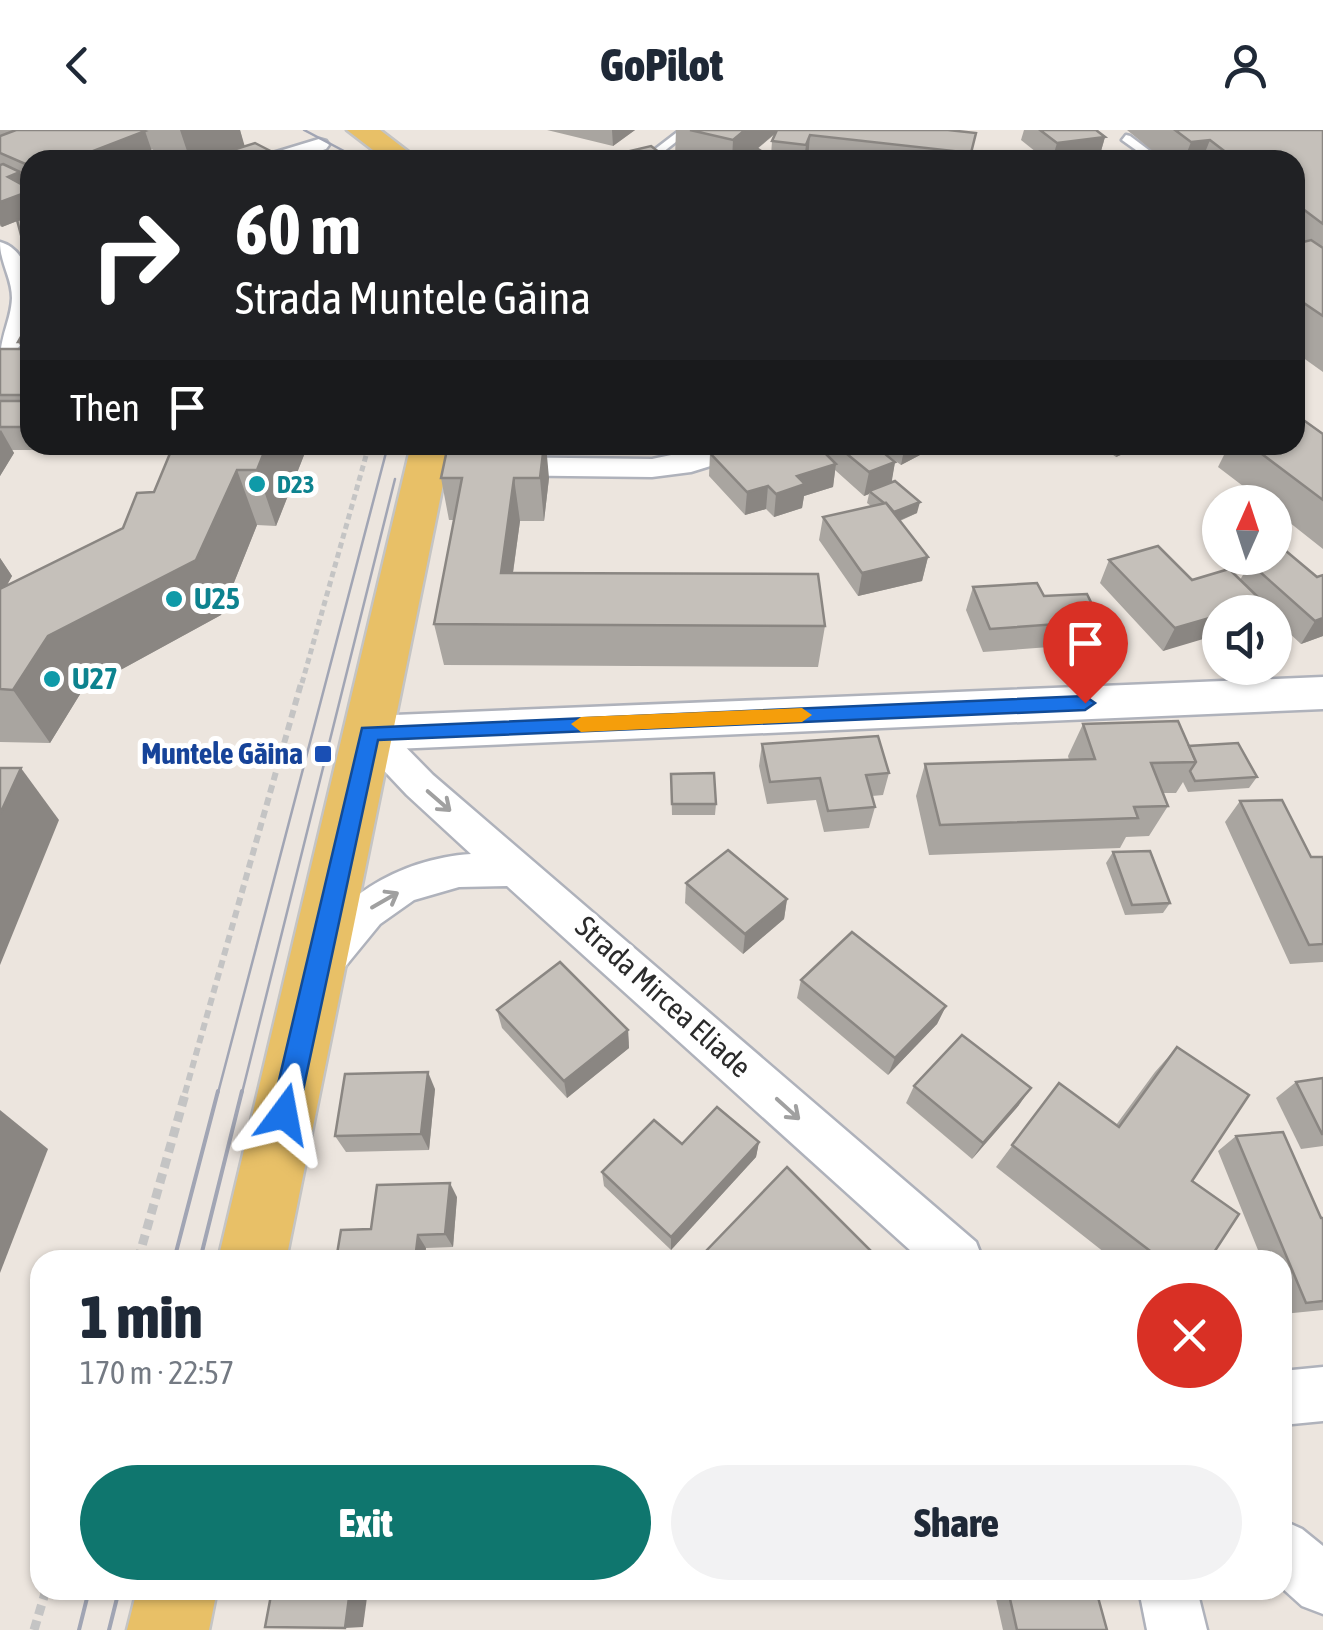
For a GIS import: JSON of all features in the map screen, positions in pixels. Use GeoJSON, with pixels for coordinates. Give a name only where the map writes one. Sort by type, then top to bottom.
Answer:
{"type":"FeatureCollection","features":[{"type":"Feature","properties":{"kind":"main road"},"geometry":{"type":"LineString","coordinates":[[361,130],[390,150]]}},
{"type":"Feature","properties":{"kind":"main road"},"geometry":{"type":"LineString","coordinates":[[254,1250],[429,455]]}},
{"type":"Feature","properties":{"kind":"main road"},"geometry":{"type":"LineString","coordinates":[[168,1630],[176,1600]]}},
{"type":"Feature","properties":{"kind":"street"},"geometry":{"type":"LineString","coordinates":[[304,150],[318,146]]}},
{"type":"Feature","properties":{"kind":"street"},"geometry":{"type":"LineString","coordinates":[[0,249],[20,276]]}},
{"type":"Feature","properties":{"kind":"street"},"geometry":{"type":"LineString","coordinates":[[0,355],[17,329],[20,314]]}},
{"type":"Feature","properties":{"kind":"street"},"geometry":{"type":"LineString","coordinates":[[429,455],[652,468],[717,455]]}},
{"type":"Feature","properties":{"kind":"street"},"geometry":{"type":"LineString","coordinates":[[370,733],[1323,693]]}},
{"type":"Feature","properties":{"kind":"street","name":"Strada Mircea Eliade"},"geometry":{"type":"LineString","coordinates":[[370,733],[420,785],[947,1250]]}},
{"type":"Feature","properties":{"kind":"street"},"geometry":{"type":"LineString","coordinates":[[317,969],[368,909],[412,884],[446,871],[521,871]]}},
{"type":"Feature","properties":{"kind":"street"},"geometry":{"type":"LineString","coordinates":[[1292,1397],[1323,1394]]}},
{"type":"Feature","properties":{"kind":"street"},"geometry":{"type":"LineString","coordinates":[[1292,1558],[1323,1585]]}},
{"type":"Feature","properties":{"kind":"street"},"geometry":{"type":"LineString","coordinates":[[1170,1600],[1176,1630]]}},
{"type":"Feature","properties":{"kind":"lane"},"geometry":{"type":"LineString","coordinates":[[659,150],[686,130]]}},
{"type":"Feature","properties":{"kind":"lane"},"geometry":{"type":"LineString","coordinates":[[1126,138],[1142,150]]}},
{"type":"Feature","properties":{"kind":"path"},"geometry":{"type":"LineString","coordinates":[[141,1250],[366,455]]}},
{"type":"Feature","properties":{"kind":"path"},"geometry":{"type":"LineString","coordinates":[[34,1630],[43,1600]]}},
{"type":"Feature","properties":{"kind":"building"},"geometry":{"type":"Polygon","coordinates":[[[16,130],[145,131],[96,150],[20,150],[20,162],[0,153],[0,136],[16,130]]]}},
{"type":"Feature","properties":{"kind":"building"},"geometry":{"type":"Polygon","coordinates":[[[690,130],[745,130],[733,140],[690,130]]]}},
{"type":"Feature","properties":{"kind":"building"},"geometry":{"type":"Polygon","coordinates":[[[777,130],[976,133],[972,150],[810,135],[806,145],[772,141],[777,130]]]}},
{"type":"Feature","properties":{"kind":"building"},"geometry":{"type":"Polygon","coordinates":[[[1040,130],[1096,130],[1105,137],[1057,143],[1040,130]]]}},
{"type":"Feature","properties":{"kind":"building"},"geometry":{"type":"Polygon","coordinates":[[[1175,130],[1323,130],[1323,224],[1305,210],[1305,150],[1223,150],[1210,140],[1191,142],[1175,130]]]}},
{"type":"Feature","properties":{"kind":"building"},"geometry":{"type":"Polygon","coordinates":[[[255,143],[269,150],[233,150],[255,143]]]}},
{"type":"Feature","properties":{"kind":"building"},"geometry":{"type":"Polygon","coordinates":[[[0,165],[20,172],[8,177],[20,184],[20,195],[0,202],[0,165]]]}},
{"type":"Feature","properties":{"kind":"building"},"geometry":{"type":"Polygon","coordinates":[[[1311,240],[1323,248],[1323,316],[1305,304],[1305,242],[1311,240]]]}},
{"type":"Feature","properties":{"kind":"building"},"geometry":{"type":"Polygon","coordinates":[[[0,349],[20,349],[20,395],[0,395],[0,349]]]}},
{"type":"Feature","properties":{"kind":"building"},"geometry":{"type":"Polygon","coordinates":[[[0,401],[20,401],[20,427],[0,427],[0,401]]]}},
{"type":"Feature","properties":{"kind":"building"},"geometry":{"type":"Polygon","coordinates":[[[1305,421],[1323,434],[1323,500],[1263,455],[1305,455],[1305,421]]]}},
{"type":"Feature","properties":{"kind":"building"},"geometry":{"type":"Polygon","coordinates":[[[169,455],[263,455],[257,470],[237,470],[196,560],[48,636],[13,690],[0,689],[0,589],[123,528],[137,493],[154,492],[169,455]]]}},
{"type":"Feature","properties":{"kind":"building"},"geometry":{"type":"Polygon","coordinates":[[[446,455],[543,455],[540,478],[514,478],[501,573],[818,574],[825,626],[434,624],[462,478],[441,478],[446,455]]]}},
{"type":"Feature","properties":{"kind":"building"},"geometry":{"type":"Polygon","coordinates":[[[712,455],[827,455],[836,464],[797,476],[805,484],[776,494],[768,486],[747,492],[712,455]]]}},
{"type":"Feature","properties":{"kind":"building"},"geometry":{"type":"Polygon","coordinates":[[[848,455],[886,455],[895,462],[869,472],[848,455]]]}},
{"type":"Feature","properties":{"kind":"building"},"geometry":{"type":"Polygon","coordinates":[[[895,481],[920,502],[894,512],[869,491],[895,481]]]}},
{"type":"Feature","properties":{"kind":"building"},"geometry":{"type":"Polygon","coordinates":[[[886,503],[928,557],[862,573],[823,517],[886,503]]]}},
{"type":"Feature","properties":{"kind":"building"},"geometry":{"type":"Polygon","coordinates":[[[1158,546],[1192,580],[1209,575],[1235,575],[1256,595],[1202,595],[1202,620],[1175,628],[1109,560],[1158,546]]]}},
{"type":"Feature","properties":{"kind":"building"},"geometry":{"type":"Polygon","coordinates":[[[1292,556],[1317,577],[1323,575],[1323,618],[1315,621],[1292,600],[1292,595],[1286,595],[1263,575],[1292,575],[1292,556]]]}},
{"type":"Feature","properties":{"kind":"building"},"geometry":{"type":"Polygon","coordinates":[[[1037,583],[1044,596],[1087,594],[1100,621],[990,629],[973,587],[1037,583]]]}},
{"type":"Feature","properties":{"kind":"building"},"geometry":{"type":"Polygon","coordinates":[[[1178,721],[1196,762],[1151,763],[1168,806],[1134,807],[1138,818],[940,825],[925,764],[1095,759],[1083,724],[1178,721]]]}},
{"type":"Feature","properties":{"kind":"building"},"geometry":{"type":"Polygon","coordinates":[[[878,736],[889,773],[866,775],[875,807],[828,811],[820,778],[770,782],[762,744],[878,736]]]}},
{"type":"Feature","properties":{"kind":"building"},"geometry":{"type":"Polygon","coordinates":[[[1238,743],[1257,777],[1195,781],[1190,771],[1196,762],[1189,746],[1238,743]]]}},
{"type":"Feature","properties":{"kind":"building"},"geometry":{"type":"Polygon","coordinates":[[[0,768],[21,768],[0,814],[0,768]]]}},
{"type":"Feature","properties":{"kind":"building"},"geometry":{"type":"Polygon","coordinates":[[[714,773],[716,804],[672,804],[671,774],[714,773]]]}},
{"type":"Feature","properties":{"kind":"building"},"geometry":{"type":"Polygon","coordinates":[[[1282,800],[1311,857],[1323,857],[1323,944],[1309,945],[1240,801],[1282,800]]]}},
{"type":"Feature","properties":{"kind":"building"},"geometry":{"type":"Polygon","coordinates":[[[728,850],[787,899],[745,934],[686,883],[728,850]]]}},
{"type":"Feature","properties":{"kind":"building"},"geometry":{"type":"Polygon","coordinates":[[[1150,851],[1170,903],[1132,905],[1113,852],[1150,851]]]}},
{"type":"Feature","properties":{"kind":"building"},"geometry":{"type":"Polygon","coordinates":[[[852,932],[946,1006],[895,1058],[801,980],[852,932]]]}},
{"type":"Feature","properties":{"kind":"building"},"geometry":{"type":"Polygon","coordinates":[[[560,962],[628,1030],[564,1081],[497,1010],[560,962]]]}},
{"type":"Feature","properties":{"kind":"building"},"geometry":{"type":"Polygon","coordinates":[[[962,1035],[1031,1088],[983,1143],[914,1086],[962,1035]]]}},
{"type":"Feature","properties":{"kind":"building"},"geometry":{"type":"Polygon","coordinates":[[[1177,1047],[1249,1095],[1192,1181],[1239,1214],[1216,1250],[1149,1250],[1012,1145],[1059,1083],[1119,1127],[1177,1047]]]}},
{"type":"Feature","properties":{"kind":"building"},"geometry":{"type":"Polygon","coordinates":[[[428,1072],[421,1134],[335,1136],[345,1074],[428,1072]]]}},
{"type":"Feature","properties":{"kind":"building"},"geometry":{"type":"Polygon","coordinates":[[[1323,1078],[1323,1134],[1322,1134],[1296,1082],[1323,1078]]]}},
{"type":"Feature","properties":{"kind":"building"},"geometry":{"type":"Polygon","coordinates":[[[717,1107],[759,1142],[671,1237],[602,1172],[654,1120],[682,1144],[717,1107]]]}},
{"type":"Feature","properties":{"kind":"building"},"geometry":{"type":"Polygon","coordinates":[[[1283,1132],[1323,1218],[1323,1301],[1306,1303],[1292,1270],[1292,1250],[1284,1250],[1236,1136],[1283,1132]]]}},
{"type":"Feature","properties":{"kind":"building"},"geometry":{"type":"Polygon","coordinates":[[[787,1167],[870,1250],[707,1250],[787,1167]]]}},
{"type":"Feature","properties":{"kind":"building"},"geometry":{"type":"Polygon","coordinates":[[[450,1183],[445,1234],[418,1235],[416,1250],[338,1250],[341,1230],[371,1229],[377,1185],[450,1183]]]}},
{"type":"Feature","properties":{"kind":"building"},"geometry":{"type":"Polygon","coordinates":[[[270,1600],[349,1600],[345,1628],[265,1627],[270,1600]]]}},
{"type":"Feature","properties":{"kind":"building"},"geometry":{"type":"Polygon","coordinates":[[[1010,1600],[1099,1600],[1107,1630],[1017,1630],[1010,1600]]]}},
{"type":"Feature","properties":{"kind":"tram line"},"geometry":{"type":"LineString","coordinates":[[304,130],[342,150]]}},
{"type":"Feature","properties":{"kind":"tram line"},"geometry":{"type":"LineString","coordinates":[[218,1093],[385,455]]}},
{"type":"Feature","properties":{"kind":"tram line"},"geometry":{"type":"LineString","coordinates":[[242,1093],[395,479]]}},
{"type":"Feature","properties":{"kind":"tram line"},"geometry":{"type":"LineString","coordinates":[[177,1250],[218,1091]]}},
{"type":"Feature","properties":{"kind":"tram line"},"geometry":{"type":"LineString","coordinates":[[202,1250],[242,1091]]}},
{"type":"Feature","properties":{"kind":"tram line"},"geometry":{"type":"LineString","coordinates":[[79,1630],[86,1600]]}},
{"type":"Feature","properties":{"kind":"tram line"},"geometry":{"type":"LineString","coordinates":[[109,1630],[116,1600]]}},
{"type":"Feature","properties":{"kind":"slow traffic"},"geometry":{"type":"LineString","coordinates":[[581,724],[802,715]]}},
{"type":"Feature","properties":{"kind":"place","name":"D23"},"geometry":{"type":"Point","coordinates":[257,484]}},
{"type":"Feature","properties":{"kind":"place","name":"U25"},"geometry":{"type":"Point","coordinates":[174,599]}},
{"type":"Feature","properties":{"kind":"place","name":"U27"},"geometry":{"type":"Point","coordinates":[52,679]}},
{"type":"Feature","properties":{"kind":"place","name":"Muntele Găina"},"geometry":{"type":"Point","coordinates":[323,754]}},
{"type":"Feature","properties":{"kind":"route"},"geometry":{"type":"LineString","coordinates":[[284,1114],[370,733],[1085,703]]}}]}
